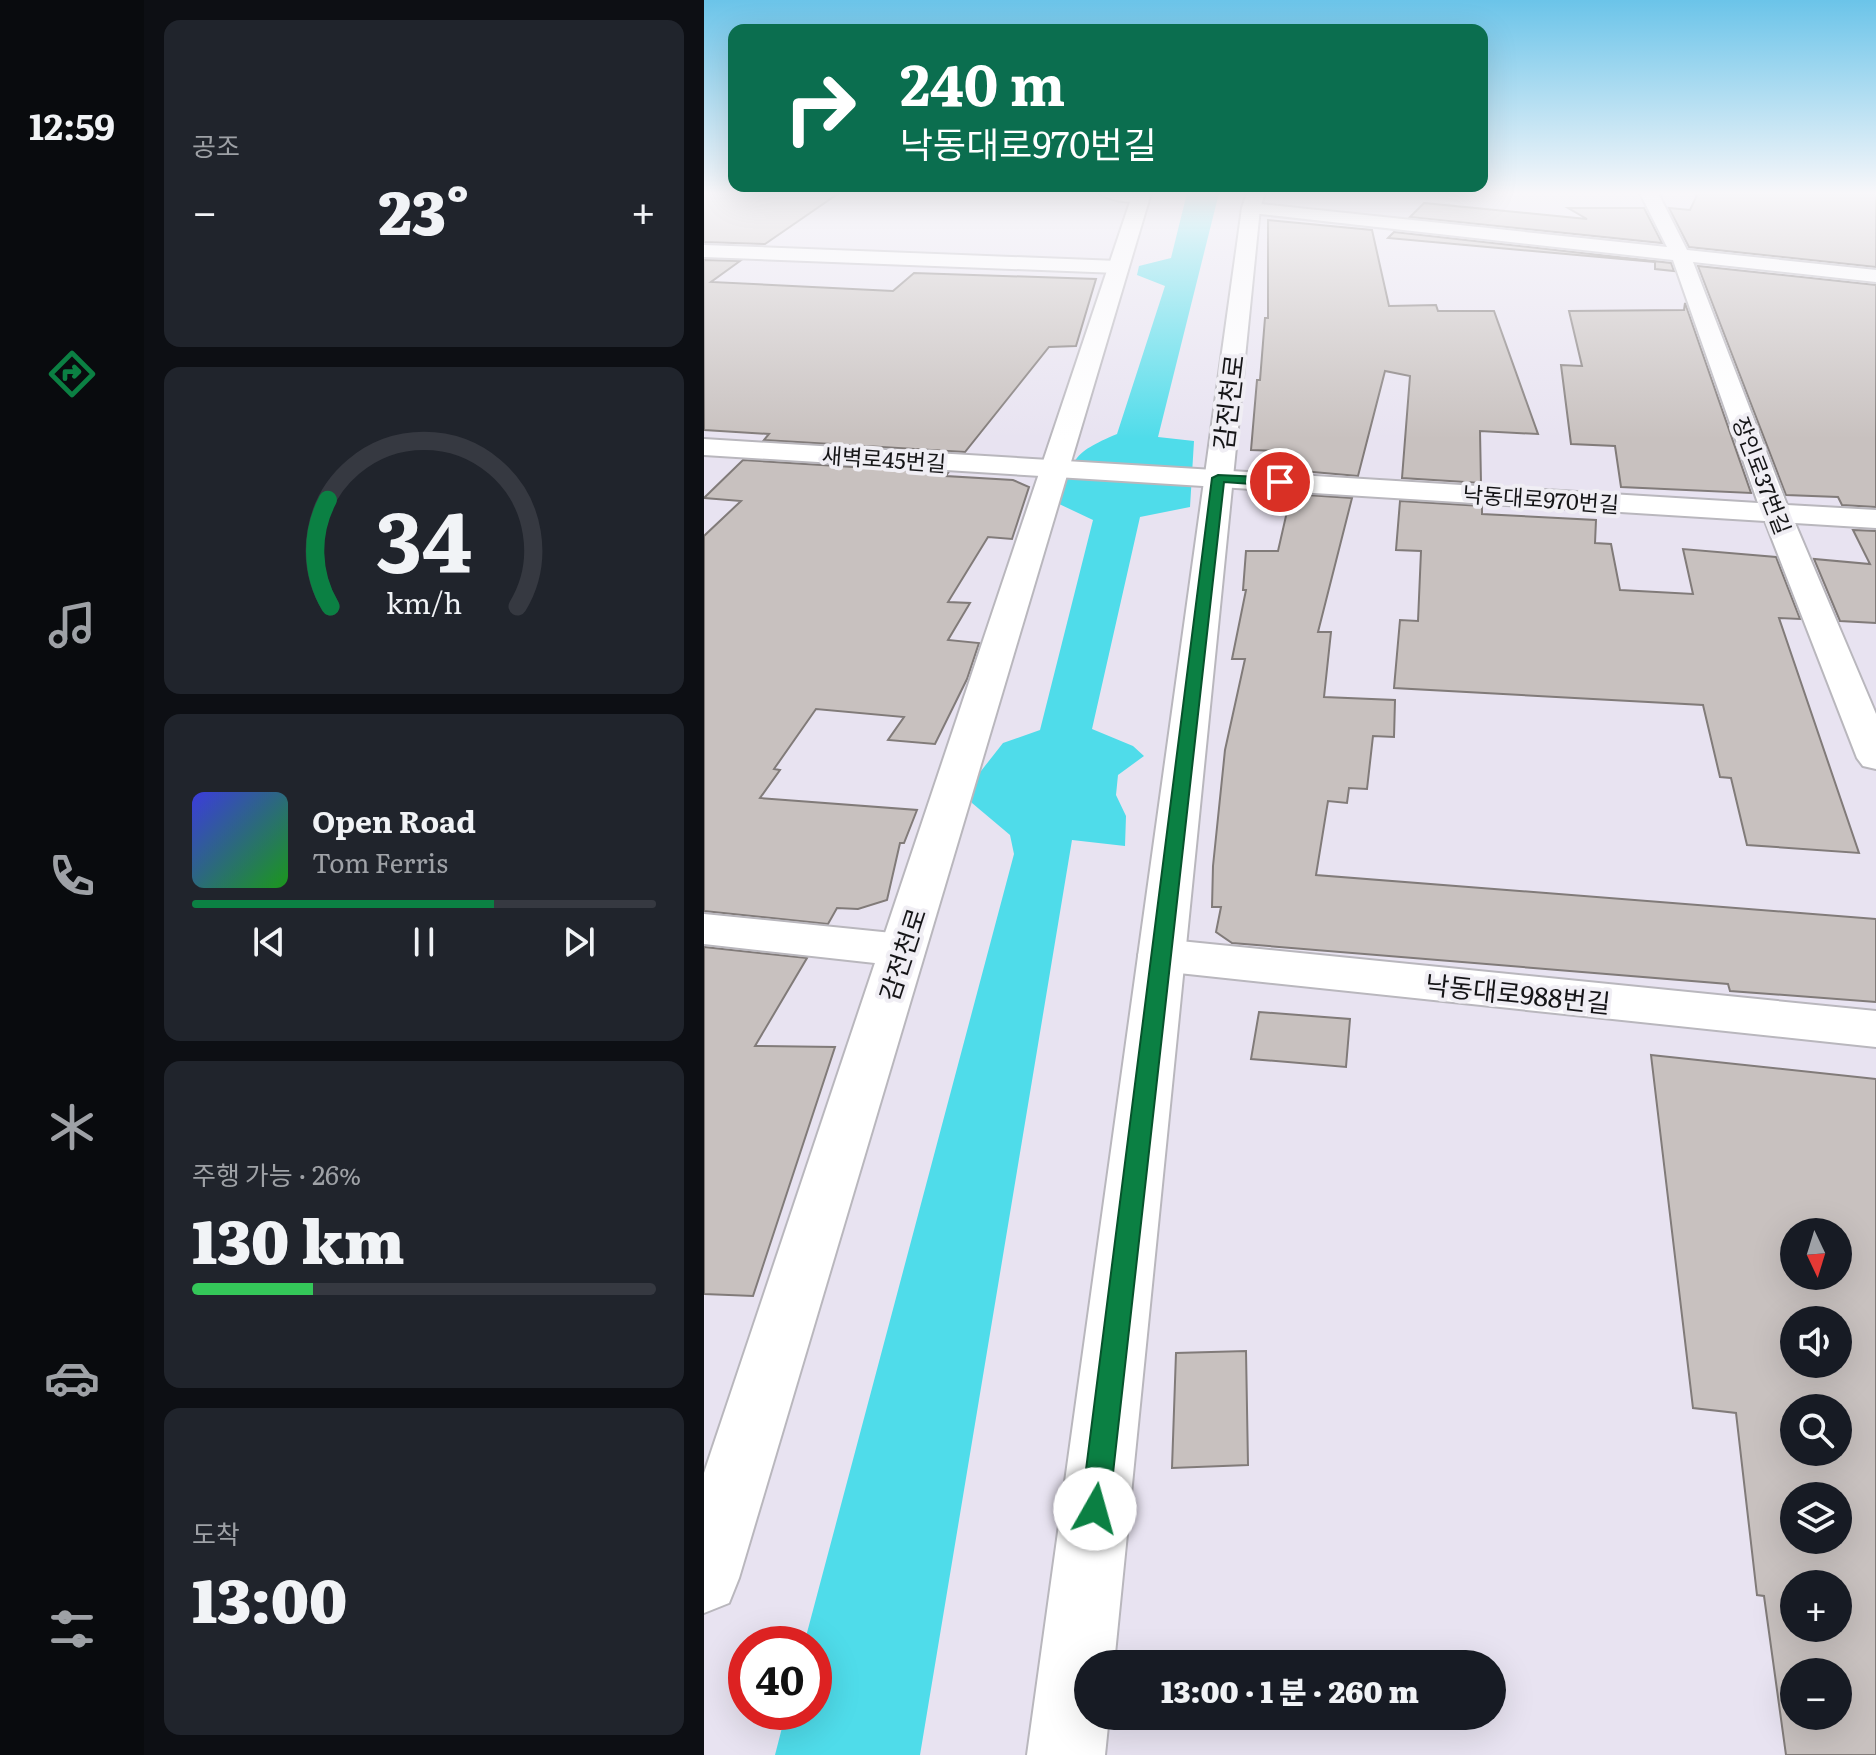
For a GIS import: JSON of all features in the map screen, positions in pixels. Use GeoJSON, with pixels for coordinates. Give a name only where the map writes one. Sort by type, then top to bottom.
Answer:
{"type":"FeatureCollection","features":[{"type":"Feature","properties":{"kind":"street","name":"감전천로"},"geometry":{"type":"LineString","coordinates":[[704,1578],[902,950],[1060,470],[1116,275]]}},
{"type":"Feature","properties":{"kind":"street","name":"감전천로"},"geometry":{"type":"LineString","coordinates":[[1066,1755],[1160,955],[1212,478],[1243,275]]}},
{"type":"Feature","properties":{"kind":"street","name":"장인로37번길"},"geometry":{"type":"LineString","coordinates":[[1688,275],[1776,513],[1876,758]]}},
{"type":"Feature","properties":{"kind":"street","name":"새벽로45번길"},"geometry":{"type":"LineString","coordinates":[[704,447],[1212,478]]}},
{"type":"Feature","properties":{"kind":"street","name":"낙동대로970번길"},"geometry":{"type":"LineString","coordinates":[[1212,478],[1876,519]]}},
{"type":"Feature","properties":{"kind":"street"},"geometry":{"type":"LineString","coordinates":[[704,929],[902,950]]}},
{"type":"Feature","properties":{"kind":"street","name":"낙동대로988번길"},"geometry":{"type":"LineString","coordinates":[[1160,955],[1876,1029]]}},
{"type":"Feature","properties":{"kind":"shaded area"},"geometry":{"type":"Polygon","coordinates":[[[704,275],[1876,275],[1876,1755],[704,1755],[704,275]]]}},
{"type":"Feature","properties":{"kind":"water"},"geometry":{"type":"Polygon","coordinates":[[[1137,275],[1199,275],[1158,437],[1194,441],[1190,507],[1140,517],[1092,729],[1133,746],[1144,756],[1118,775],[1116,795],[1126,816],[1125,846],[1072,840],[920,1755],[775,1755],[781,1730],[832,1730],[832,1626],[809,1626],[1014,854],[1010,835],[972,803],[970,785],[1003,743],[1040,730],[1093,520],[1057,503],[1076,459],[1090,447],[1117,434],[1165,286],[1137,275]]]}},
{"type":"Feature","properties":{"kind":"building"},"geometry":{"type":"Polygon","coordinates":[[[704,275],[721,275],[711,282],[893,291],[912,275],[1096,279],[1076,346],[1049,347],[965,452],[764,440],[769,434],[704,430],[704,275]]]}},
{"type":"Feature","properties":{"kind":"building"},"geometry":{"type":"Polygon","coordinates":[[[1268,275],[1382,275],[1389,306],[1436,305],[1438,311],[1494,311],[1538,434],[1480,431],[1481,483],[1402,478],[1410,376],[1385,371],[1358,476],[1279,469],[1284,451],[1251,450],[1257,380],[1260,380],[1265,318],[1268,318],[1268,275]]]}},
{"type":"Feature","properties":{"kind":"building"},"geometry":{"type":"Polygon","coordinates":[[[1701,275],[1781,275],[1876,285],[1876,507],[1842,505],[1838,497],[1786,495],[1701,275]]]}},
{"type":"Feature","properties":{"kind":"building"},"geometry":{"type":"Polygon","coordinates":[[[1685,303],[1751,493],[1621,487],[1615,446],[1571,444],[1561,365],[1582,366],[1569,311],[1684,310],[1685,303]]]}},
{"type":"Feature","properties":{"kind":"building"},"geometry":{"type":"Polygon","coordinates":[[[743,460],[948,473],[946,476],[1013,480],[1029,487],[1012,539],[988,537],[948,602],[970,603],[948,640],[979,643],[967,679],[935,744],[888,740],[904,717],[816,709],[774,769],[780,770],[760,798],[917,810],[904,843],[900,843],[887,900],[858,909],[837,908],[828,924],[704,911],[704,536],[741,501],[704,498],[743,460]]]}},
{"type":"Feature","properties":{"kind":"building"},"geometry":{"type":"Polygon","coordinates":[[[1291,494],[1352,498],[1318,632],[1331,632],[1324,697],[1395,700],[1394,737],[1373,736],[1367,789],[1349,788],[1347,803],[1328,801],[1316,875],[1876,919],[1876,1002],[1730,991],[1728,984],[1232,943],[1216,932],[1221,907],[1212,907],[1213,866],[1225,750],[1245,659],[1232,659],[1246,590],[1243,590],[1246,551],[1278,551],[1291,494]]]}},
{"type":"Feature","properties":{"kind":"building"},"geometry":{"type":"Polygon","coordinates":[[[1400,501],[1482,506],[1482,514],[1596,520],[1595,543],[1611,544],[1620,590],[1693,594],[1683,549],[1776,557],[1800,619],[1779,618],[1859,853],[1747,845],[1731,778],[1720,777],[1703,705],[1394,688],[1400,620],[1418,621],[1421,551],[1396,550],[1400,501]]]}},
{"type":"Feature","properties":{"kind":"building"},"geometry":{"type":"Polygon","coordinates":[[[1853,530],[1876,531],[1876,623],[1840,621],[1814,559],[1870,564],[1853,530]]]}},
{"type":"Feature","properties":{"kind":"building"},"geometry":{"type":"Polygon","coordinates":[[[704,947],[807,958],[755,1046],[835,1047],[753,1296],[704,1294],[704,947]]]}},
{"type":"Feature","properties":{"kind":"building"},"geometry":{"type":"Polygon","coordinates":[[[1259,1012],[1350,1019],[1346,1067],[1251,1059],[1259,1012]]]}},
{"type":"Feature","properties":{"kind":"building"},"geometry":{"type":"Polygon","coordinates":[[[1651,1055],[1876,1079],[1876,1755],[1786,1755],[1783,1730],[1852,1730],[1852,1658],[1780,1658],[1780,1712],[1764,1596],[1757,1595],[1736,1413],[1693,1408],[1651,1055]]]}},
{"type":"Feature","properties":{"kind":"building"},"geometry":{"type":"Polygon","coordinates":[[[1246,1351],[1248,1465],[1172,1468],[1176,1353],[1246,1351]]]}},
{"type":"Feature","properties":{"kind":"route"},"geometry":{"type":"LineString","coordinates":[[1095,1509],[1218,478],[1280,482]]}}]}
